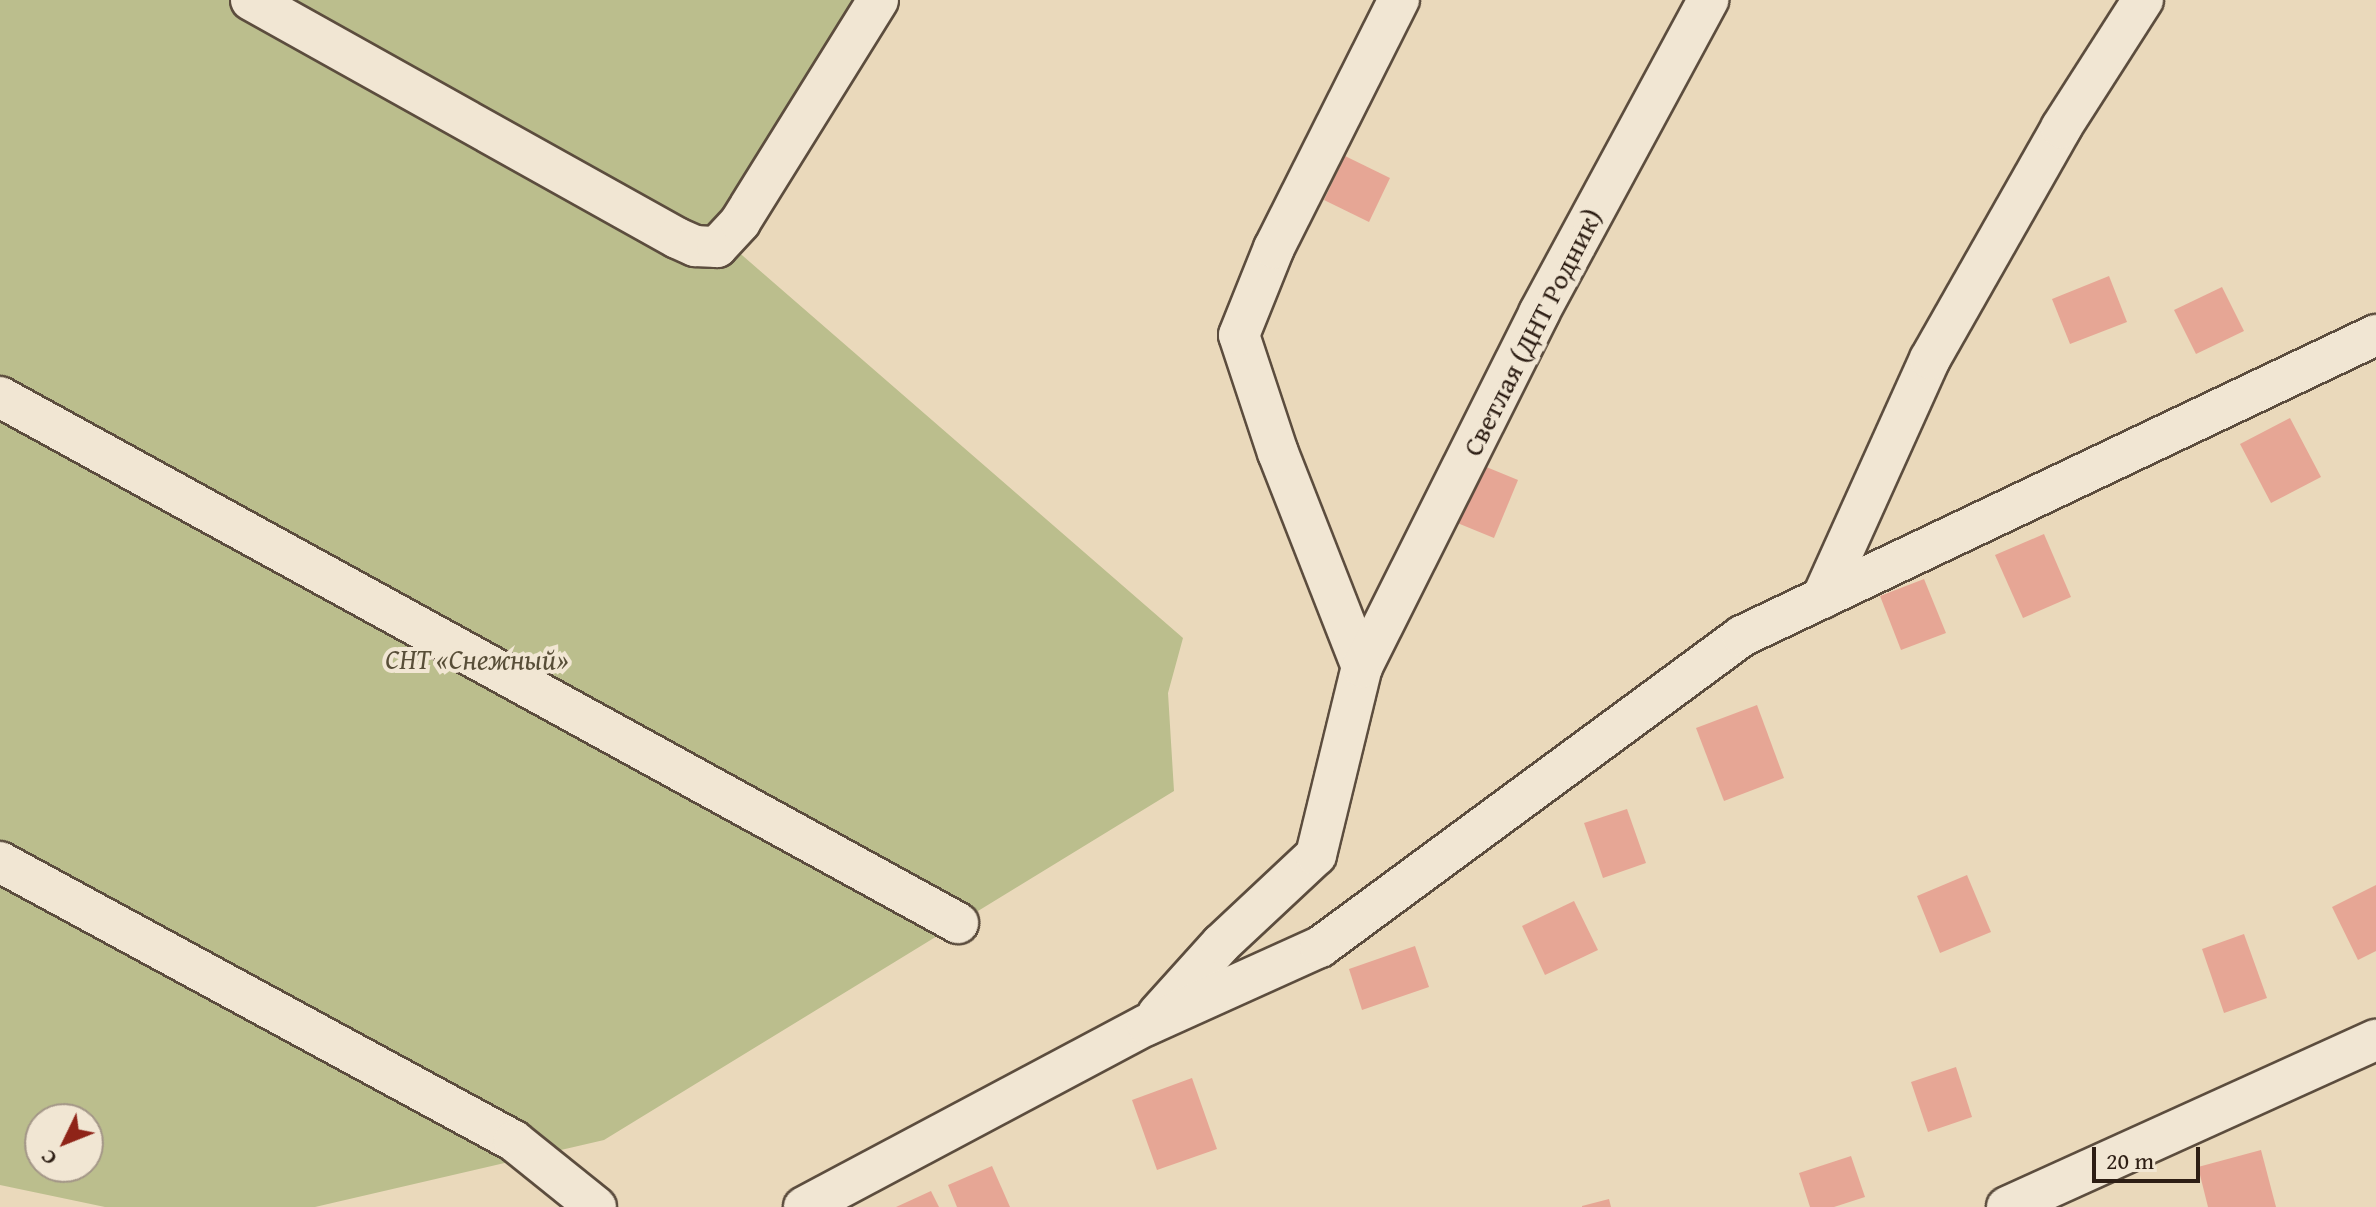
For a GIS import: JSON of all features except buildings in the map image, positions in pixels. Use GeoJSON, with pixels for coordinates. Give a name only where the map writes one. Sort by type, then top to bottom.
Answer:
{"type":"FeatureCollection","features":[{"type":"Feature","properties":{"kind":"street"},"geometry":{"type":"LineString","coordinates":[[251,0],[677,238],[695,246],[717,247],[740,222],[878,0]]}},
{"type":"Feature","properties":{"kind":"street"},"geometry":{"type":"LineString","coordinates":[[1362,667],[1278,453],[1239,335],[1274,248],[1399,0]]}},
{"type":"Feature","properties":{"kind":"street","name":"Светлая (ДНТ Родник)"},"geometry":{"type":"LineString","coordinates":[[1147,1025],[1221,944],[1316,855],[1362,667],[1539,313],[1708,0]]}},
{"type":"Feature","properties":{"kind":"street"},"geometry":{"type":"LineString","coordinates":[[1822,598],[1930,359],[2061,128],[2143,0]]}},
{"type":"Feature","properties":{"kind":"street"},"geometry":{"type":"LineString","coordinates":[[804,1207],[1147,1025],[1320,947],[1742,636],[2376,335]]}},
{"type":"Feature","properties":{"kind":"street"},"geometry":{"type":"LineString","coordinates":[[0,397],[958,923]]}},
{"type":"Feature","properties":{"kind":"street"},"geometry":{"type":"LineString","coordinates":[[0,862],[514,1141],[596,1207]]}},
{"type":"Feature","properties":{"kind":"street"},"geometry":{"type":"LineString","coordinates":[[2007,1207],[2376,1040]]}},
{"type":"Feature","properties":{"kind":"green space","name":"СНТ «Снежный»"},"geometry":{"type":"Polygon","coordinates":[[[0,0],[853,0],[720,236],[1183,638],[1168,693],[1174,791],[604,1140],[315,1207],[105,1207],[0,1185],[0,0]]]}}]}
